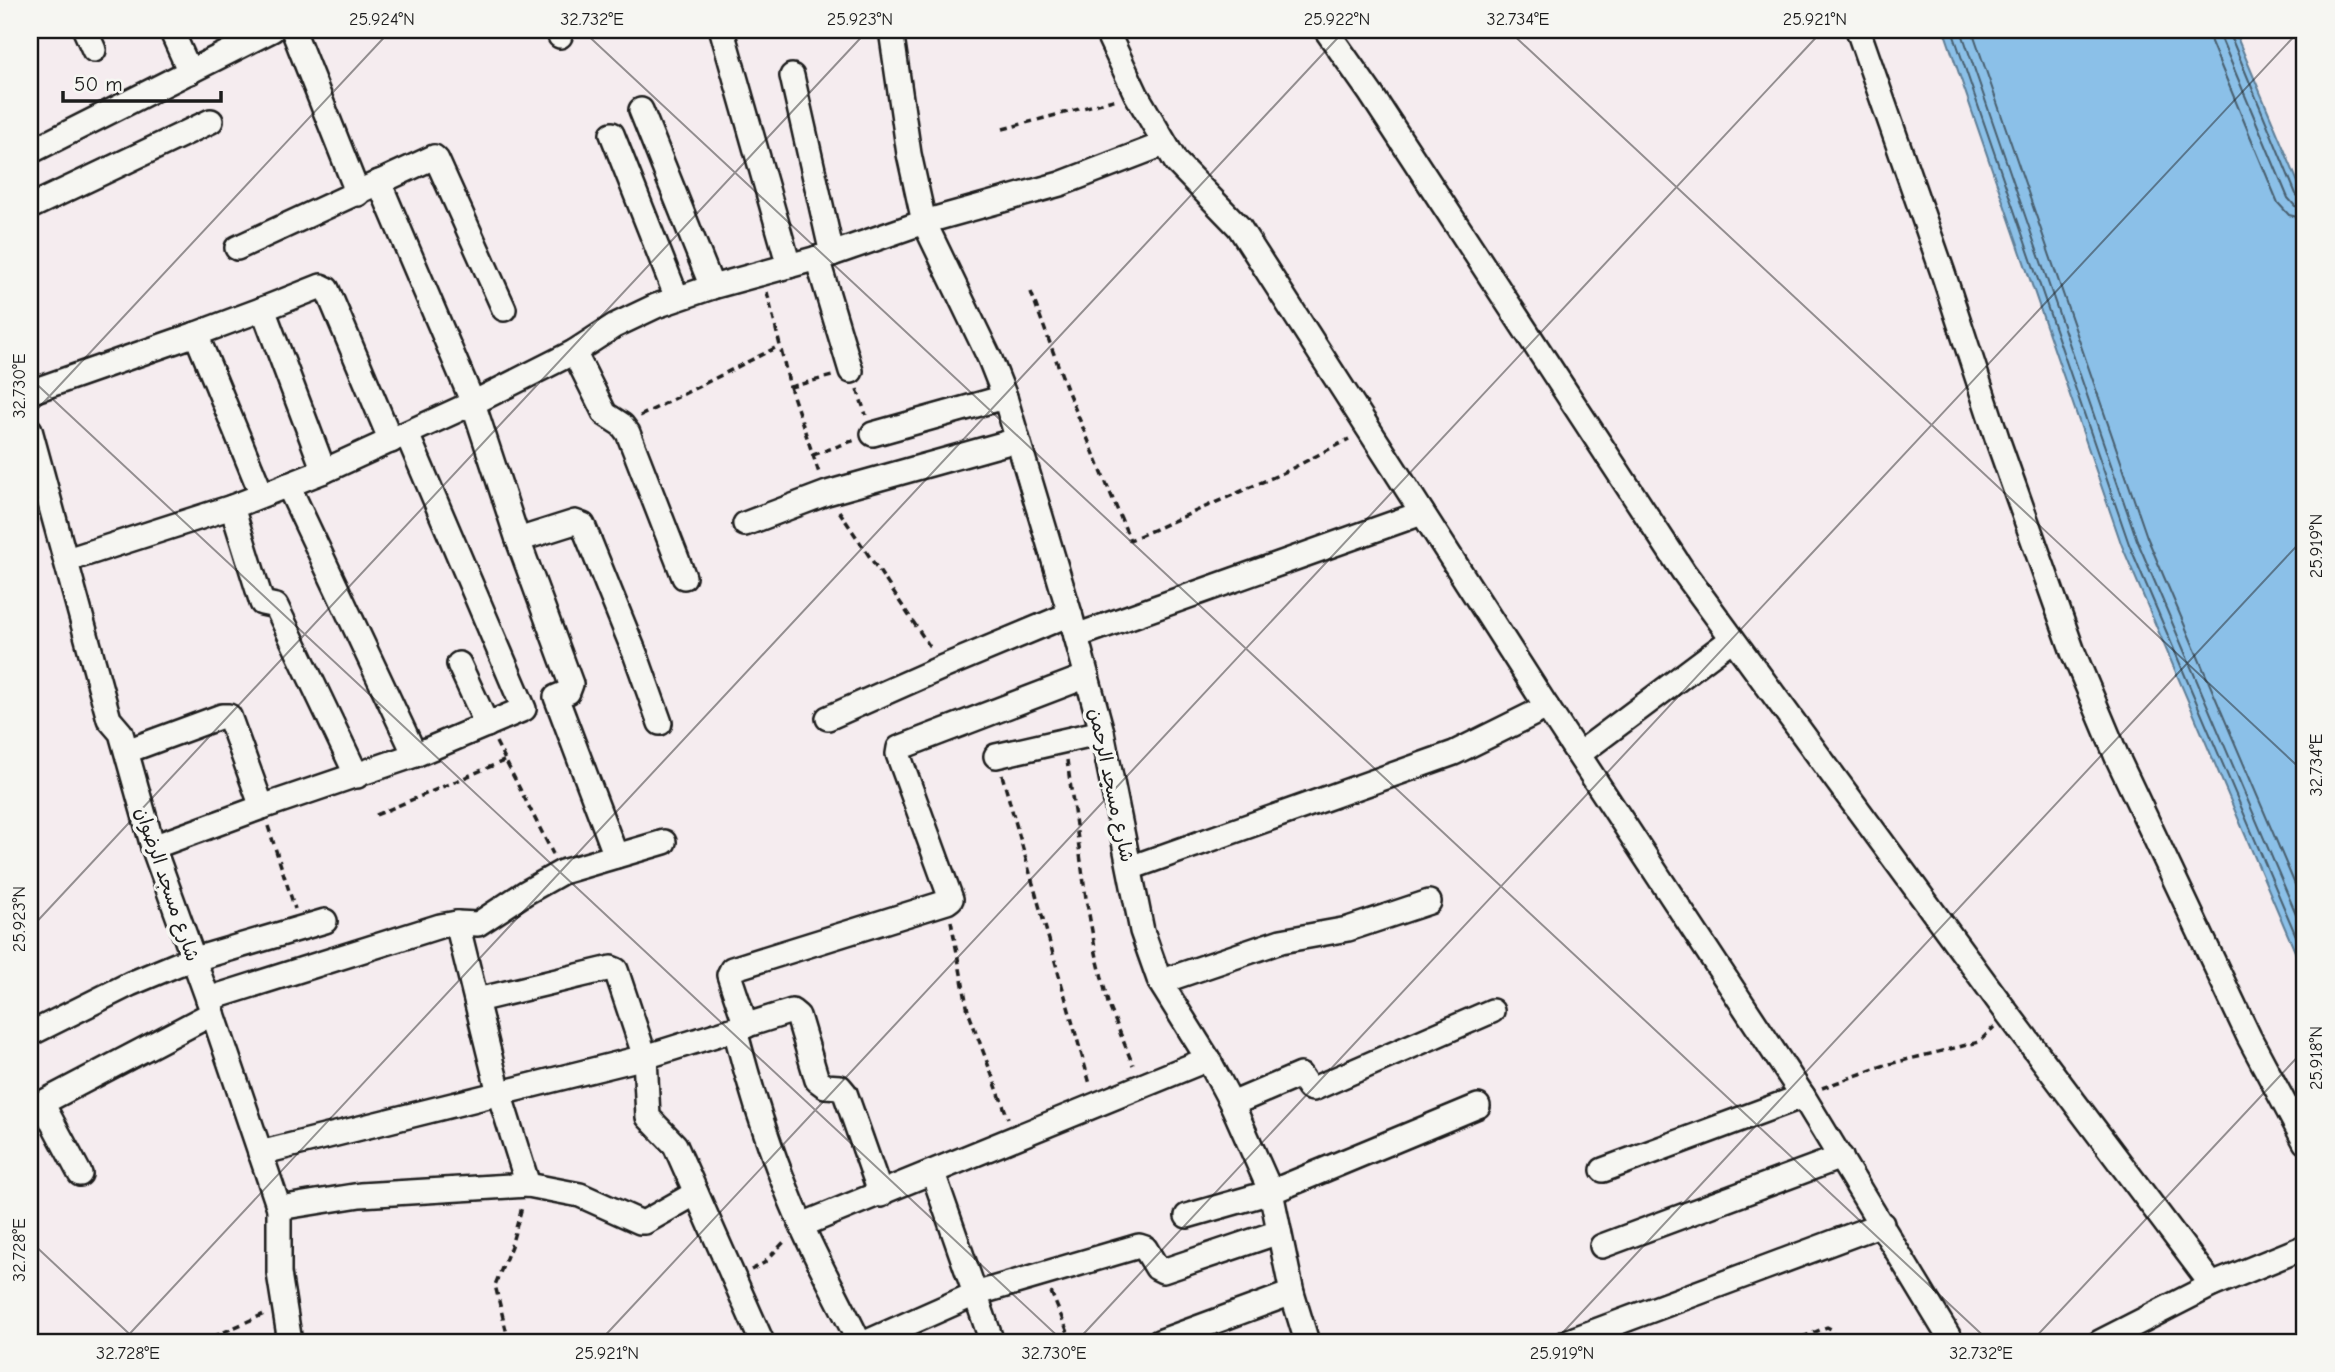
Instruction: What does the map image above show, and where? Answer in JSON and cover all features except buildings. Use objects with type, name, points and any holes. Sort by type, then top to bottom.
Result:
[{"type":"street","points":[[171,30],[190,72]]},
{"type":"street","points":[[30,152],[272,30]]},
{"type":"street","points":[[293,30],[358,194]]},
{"type":"street","name":"شارع مسجد الرحمن","points":[[891,30],[909,154],[924,222],[990,359],[1005,397],[1102,732],[1142,931],[1160,982],[1208,1059],[1232,1104],[1271,1192],[1292,1293],[1307,1342]]},
{"type":"street","points":[[1106,30],[1136,94],[1164,144],[1191,178],[1239,227],[1547,707],[1803,1096],[1952,1342]]},
{"type":"street","points":[[1326,30],[1371,94],[1683,571],[2008,1014],[2212,1285]]},
{"type":"street","points":[[1858,30],[2073,652],[2116,757],[2249,1037],[2305,1143]]},
{"type":"street","points":[[722,31],[789,266]]},
{"type":"street","points":[[792,76],[825,256],[851,371]]},
{"type":"street","points":[[642,110],[712,287]]},
{"type":"street","points":[[30,207],[211,121]]},
{"type":"street","points":[[611,134],[677,298]]},
{"type":"street","points":[[67,560],[232,507],[324,471],[473,403],[574,352],[624,321],[677,298],[825,256],[924,222],[1060,184],[1164,144]]},
{"type":"street","points":[[237,248],[358,194],[432,157],[437,160],[505,309]]},
{"type":"street","points":[[153,848],[262,807],[415,755],[568,692],[571,684],[518,540],[473,403],[379,182]]},
{"type":"street","points":[[30,392],[196,334],[321,286],[327,289],[399,437],[524,709]]},
{"type":"street","points":[[262,309],[324,471]]},
{"type":"street","points":[[196,334],[262,495]]},
{"type":"street","points":[[574,352],[605,414],[622,425],[631,439],[684,577]]},
{"type":"street","points":[[873,434],[1005,397]]},
{"type":"street","name":"شارع مسجد الرضوان","points":[[30,430],[109,719],[119,729],[127,751],[153,848],[211,1006],[279,1208],[279,1273],[290,1342]]},
{"type":"street","points":[[745,524],[827,493],[1017,440]]},
{"type":"street","points":[[288,485],[415,755]]},
{"type":"street","points":[[232,507],[262,603],[276,606],[356,776]]},
{"type":"street","points":[[828,718],[943,667],[1422,513]]},
{"type":"street","points":[[518,540],[575,522],[583,525],[660,723]]},
{"type":"street","points":[[1579,754],[1732,639]]},
{"type":"street","points":[[459,664],[487,725]]},
{"type":"street","points":[[859,1342],[802,1225],[765,1132],[729,975],[732,969],[947,902],[952,897],[898,750],[1087,676]]},
{"type":"street","points":[[556,697],[616,856]]},
{"type":"street","points":[[1130,868],[1454,753],[1547,707]]},
{"type":"street","points":[[127,751],[222,716],[229,716],[262,807]]},
{"type":"street","points":[[996,756],[1102,732]]},
{"type":"street","points":[[80,1174],[42,1102],[211,1006],[440,926],[457,923],[478,924],[525,893],[562,873],[664,842]]},
{"type":"street","points":[[1160,982],[1267,946],[1348,929],[1429,902]]},
{"type":"street","points":[[30,1034],[131,984],[193,958],[325,921]]},
{"type":"street","points":[[457,923],[499,1093],[528,1185]]},
{"type":"street","points":[[477,1000],[614,968],[645,1057],[648,1117],[675,1144],[758,1341]]},
{"type":"street","points":[[1232,1104],[1300,1075],[1311,1089],[1492,1011]]},
{"type":"street","points":[[260,1153],[645,1057],[795,1012],[817,1080],[825,1086],[840,1087],[845,1093],[881,1195]]},
{"type":"street","points":[[802,1225],[881,1195],[1208,1059]]},
{"type":"street","points":[[1603,1170],[1803,1096]]},
{"type":"street","points":[[1187,1216],[1271,1192],[1478,1107]]},
{"type":"street","points":[[1602,1246],[1841,1157]]},
{"type":"street","points":[[933,1173],[992,1342]]},
{"type":"street","points":[[279,1208],[360,1195],[528,1185],[580,1195],[640,1222],[651,1220],[696,1193]]},
{"type":"street","points":[[1566,1342],[1882,1224]]},
{"type":"street","points":[[867,1342],[975,1294],[1139,1246],[1146,1248],[1157,1268],[1163,1271],[1279,1232]]},
{"type":"street","points":[[2100,1342],[2212,1285],[2305,1247]]},
{"type":"street","points":[[1159,1342],[1292,1293]]},
{"type":"path","points":[[1003,129],[1136,94]]},
{"type":"path","points":[[762,273],[790,387],[812,455],[873,434],[851,371],[790,387]]},
{"type":"path","points":[[1031,292],[1068,392],[1130,540],[1285,471],[1370,429]]},
{"type":"path","points":[[622,425],[779,346]]},
{"type":"path","points":[[827,493],[943,667]]},
{"type":"path","points":[[1065,741],[1096,953],[1108,1003],[1142,1085]]},
{"type":"path","points":[[996,756],[1096,1105]]},
{"type":"path","points":[[376,815],[506,760],[562,873]]},
{"type":"path","points":[[262,807],[301,928]]},
{"type":"path","points":[[947,902],[968,1011],[1015,1138]]},
{"type":"path","points":[[1803,1096],[1885,1065],[1979,1042],[2008,1014]]},
{"type":"path","points":[[509,1342],[495,1285],[511,1246],[528,1185]]},
{"type":"path","points":[[734,1279],[764,1263],[802,1225]]},
{"type":"path","points":[[1044,1275],[1072,1342]]},
{"type":"path","points":[[202,1342],[284,1305]]},
{"type":"path","points":[[1791,1342],[1827,1327],[1836,1342]]},
{"type":"water","points":[[1944,30],[2234,30],[2305,199],[2305,975],[2122,546]]}]
